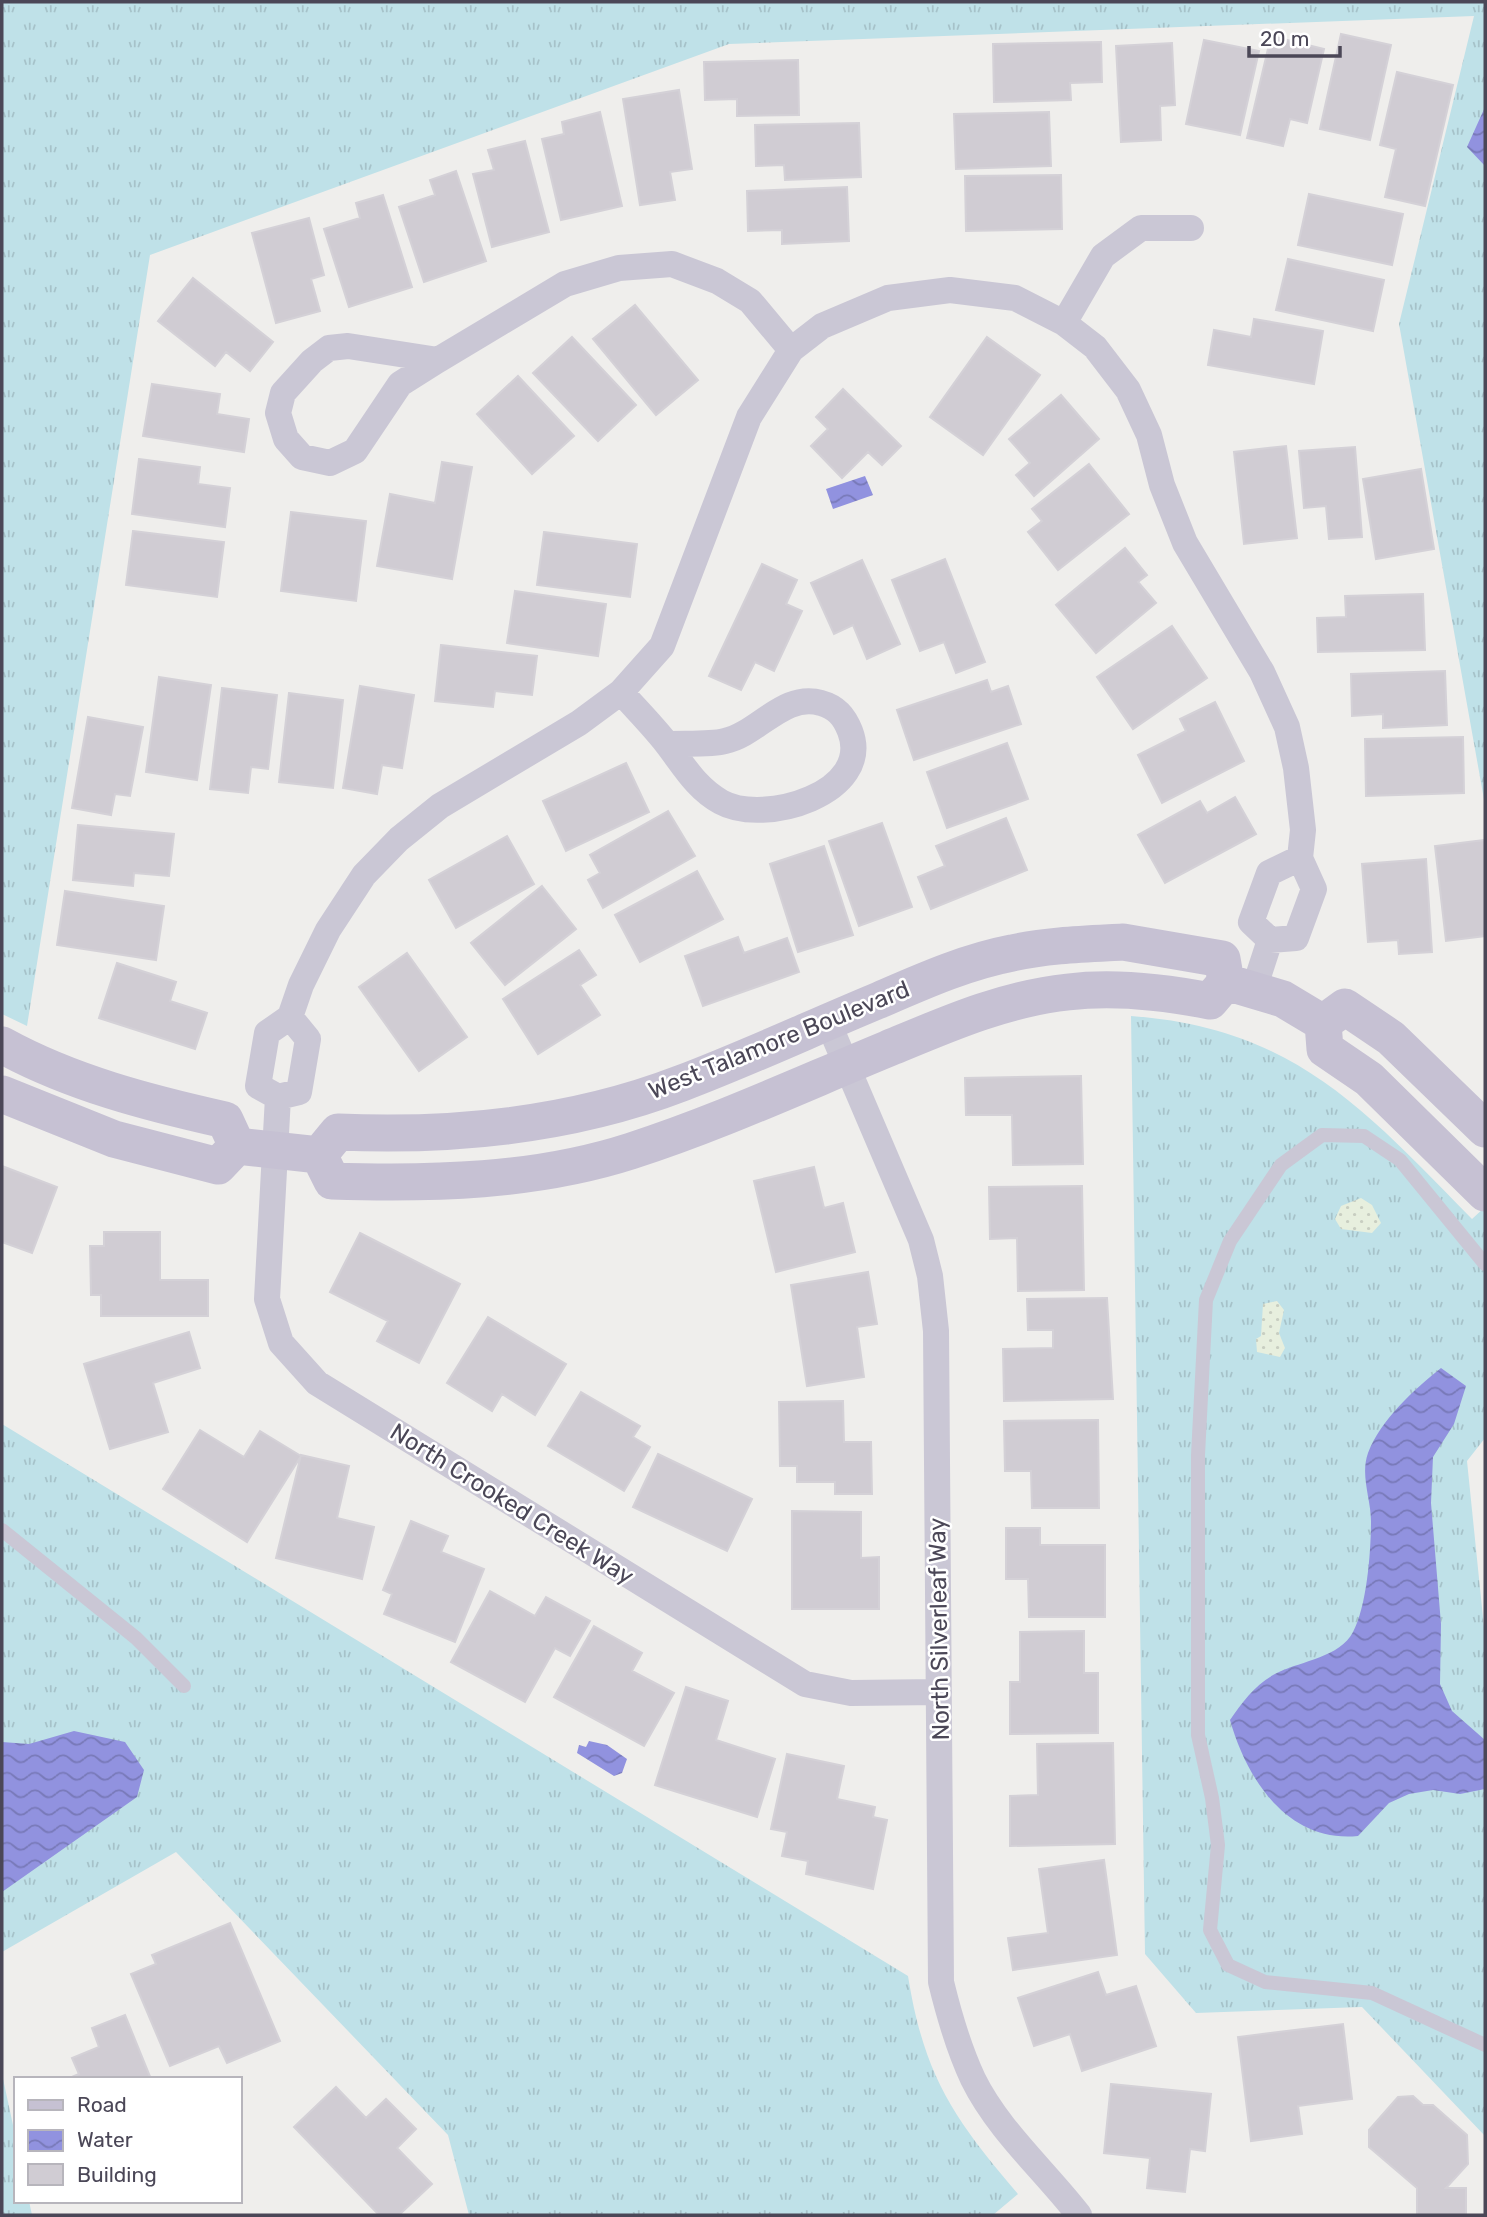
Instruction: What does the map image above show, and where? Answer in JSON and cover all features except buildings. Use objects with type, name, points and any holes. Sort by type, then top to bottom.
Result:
[{"type":"street","points":[[1064,323],[1103,256],[1141,228],[1191,228]]},
{"type":"street","points":[[438,360],[348,346],[329,348],[312,360],[283,393],[278,413],[286,439],[302,457],[330,463],[355,451],[400,384],[565,284],[619,268],[672,264],[717,281],[750,301],[791,350]]},
{"type":"street","points":[[290,1017],[308,1039],[299,1092],[278,1097],[258,1086],[267,1033],[290,1017],[301,985],[328,930],[364,875],[399,839],[440,806],[579,723],[621,692],[662,646],[749,417],[791,350],[822,326],[888,298],[950,290],[1015,298],[1064,323],[1095,347],[1128,390],[1149,436],[1162,485],[1185,543],[1262,673],[1287,727],[1296,768],[1303,830],[1300,858],[1314,889],[1296,938],[1270,940],[1251,922],[1269,873],[1300,858]]},
{"type":"street","points":[[621,692],[667,744],[694,783],[722,803],[743,810],[766,811],[791,807],[834,786],[846,772],[853,755],[853,738],[848,724],[838,710],[819,702],[799,702],[778,710],[744,735],[723,742],[667,744]]},
{"type":"street","points":[[1270,940],[1240,985],[1283,999],[1323,1023]]},
{"type":"street","name":"West Talamore Boulevard","points":[[1123,942],[1222,959],[1240,985],[1210,1001],[1171,993],[1127,990],[1070,991],[987,1008],[700,1127],[628,1152],[514,1175],[461,1181],[332,1181],[319,1155],[338,1132],[391,1134],[454,1131],[548,1119],[617,1104],[681,1083],[944,973],[1011,953],[1066,945],[1123,942]]},
{"type":"street","points":[[1323,1023],[1345,1007],[1391,1038],[1485,1129]]},
{"type":"street","name":"North Silverleaf Way","points":[[828,1022],[921,1240],[930,1276],[936,1331],[942,1982],[952,2029],[981,2092],[1003,2123],[1079,2215]]},
{"type":"street","points":[[1323,1023],[1325,1049],[1369,1079],[1485,1193]]},
{"type":"street","points":[[2,1045],[35,1063],[119,1093],[225,1120],[237,1146]]},
{"type":"street","points":[[2,1094],[114,1139],[218,1167],[237,1146]]},
{"type":"street","name":"North Crooked Creek Way","points":[[278,1097],[267,1299],[281,1343],[317,1384],[805,1684],[851,1693],[939,1692]]},
{"type":"street","points":[[237,1146],[319,1155]]},
{"type":"lane","points":[[1485,1264],[1400,1160],[1364,1136],[1322,1135],[1281,1165],[1230,1241],[1206,1300],[1198,1455],[1198,1735],[1212,1798],[1218,1844],[1210,1930],[1228,1965],[1265,1982],[1371,1993],[1485,2045]]},
{"type":"lane","points":[[2,1530],[136,1638],[184,1686]]},
{"type":"green space","points":[[2,2],[1485,2],[1485,805],[1399,324],[1474,16],[729,44],[150,255],[27,1026],[2,1014]]},
{"type":"green space","points":[[1131,1016],[1188,1024],[1238,1037],[1282,1056],[1322,1081],[1360,1110],[1472,1219],[1485,1207],[1485,1438],[1467,1461],[1485,1637],[1485,2136],[1362,2007],[1196,2013],[1145,1954]]},
{"type":"green space","points":[[2,1424],[908,1976],[923,2042],[945,2094],[976,2142],[1018,2194],[993,2215],[469,2215],[448,2135],[176,1852],[2,1952]]},
{"type":"green space","points":[[2,2074],[14,2130],[14,2203],[29,2203],[32,2215],[2,2215]]},
{"type":"sand","points":[[1361,1198],[1372,1205],[1381,1223],[1372,1233],[1341,1229],[1335,1219],[1341,1206]]},
{"type":"sand","points":[[1277,1301],[1284,1310],[1279,1333],[1285,1348],[1280,1357],[1257,1352],[1256,1339],[1261,1336],[1263,1304]]},
{"type":"water","points":[[1485,107],[1485,166],[1467,147]]},
{"type":"water","points":[[865,476],[873,495],[833,509],[826,489]]},
{"type":"water","points":[[1441,1368],[1466,1386],[1454,1424],[1433,1457],[1431,1503],[1441,1624],[1440,1684],[1452,1711],[1485,1740],[1485,1789],[1460,1794],[1433,1790],[1409,1794],[1389,1803],[1358,1836],[1333,1835],[1311,1829],[1291,1818],[1274,1803],[1247,1764],[1230,1720],[1245,1699],[1264,1681],[1279,1672],[1330,1653],[1353,1632],[1362,1608],[1369,1562],[1371,1513],[1365,1478],[1368,1453],[1390,1417]]},
{"type":"water","points":[[74,1731],[125,1742],[144,1770],[137,1797],[2,1892],[2,1742],[29,1744]]},
{"type":"water","points":[[589,1741],[607,1745],[627,1759],[622,1773],[614,1776],[577,1753],[579,1745],[586,1747]]}]
